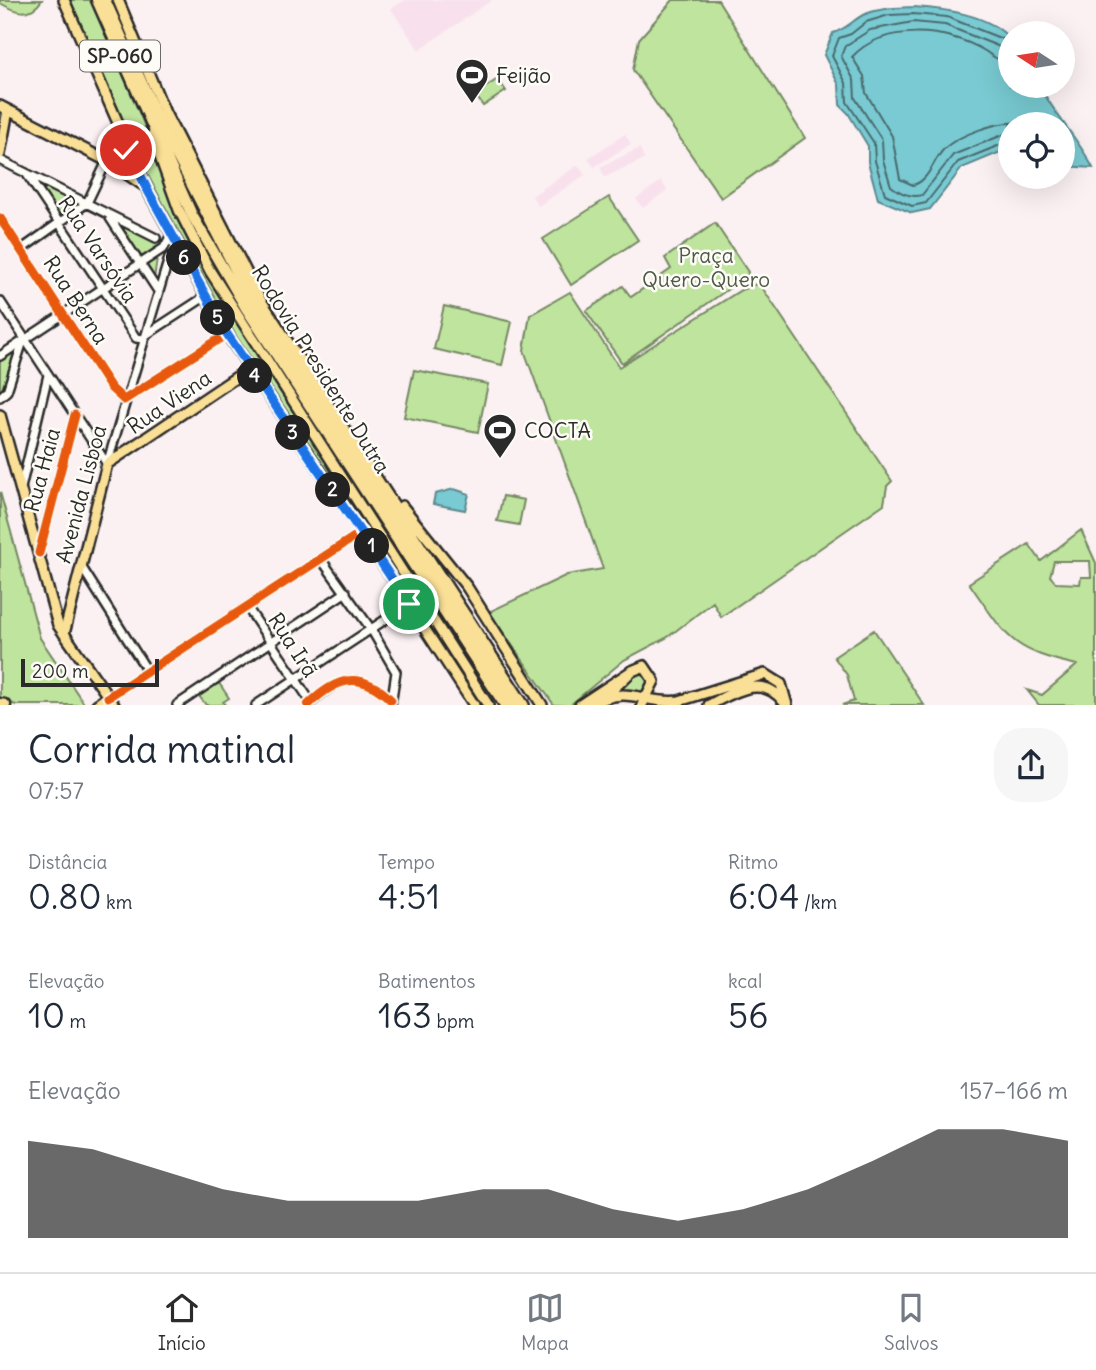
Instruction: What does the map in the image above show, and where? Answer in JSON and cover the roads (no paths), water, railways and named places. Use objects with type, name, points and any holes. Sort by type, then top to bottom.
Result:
[{"type":"highway","name":"Rodovia Presidente Dutra","points":[[97,0],[192,215],[246,308],[505,705]]},
{"type":"highway","name":"Rodovia Presidente Dutra","points":[[105,0],[156,115],[252,302],[515,705]]},
{"type":"highway","points":[[97,705],[111,701]]},
{"type":"main road","points":[[64,0],[147,189],[227,334],[362,532],[472,705]]},
{"type":"main road","points":[[118,0],[165,113],[260,299],[299,364],[372,468],[524,705]]},
{"type":"main road","points":[[0,154],[4,108],[108,162],[147,189]]},
{"type":"main road","points":[[145,112],[179,210],[209,271],[488,705]]},
{"type":"main road","points":[[108,162],[122,160],[126,150],[125,142]]},
{"type":"main road","name":"Rua Viena","points":[[107,464],[250,369]]},
{"type":"main road","points":[[0,415],[21,489],[39,536],[39,553],[58,625],[111,701]]},
{"type":"main road","name":"Avenida Lisboa","points":[[64,634],[79,563],[107,464]]},
{"type":"main road","points":[[372,468],[467,587],[541,703]]},
{"type":"main road","points":[[353,519],[405,576]]},
{"type":"main road","points":[[580,705],[621,675],[644,666],[654,681],[656,690],[667,702]]},
{"type":"main road","points":[[590,705],[603,698],[632,671]]},
{"type":"main road","points":[[603,698],[620,694],[644,701],[667,702],[765,674],[781,684],[787,705]]},
{"type":"main road","points":[[644,701],[654,681]]},
{"type":"main road","points":[[709,705],[757,685],[775,690],[787,705]]},
{"type":"street","points":[[0,160],[156,238]]},
{"type":"street","points":[[22,249],[87,202],[108,162]]},
{"type":"street","name":"Rua Varsóvia","points":[[26,173],[136,338],[145,337]]},
{"type":"street","points":[[109,216],[158,290]]},
{"type":"street","name":"Rua Berna","points":[[0,218],[111,388],[124,400]]},
{"type":"street","points":[[0,356],[164,248],[171,235]]},
{"type":"street","points":[[164,248],[182,253]]},
{"type":"street","name":"Avenida Lisboa","points":[[107,464],[124,400],[169,258],[182,253]]},
{"type":"street","points":[[145,337],[206,296]]},
{"type":"street","points":[[0,301],[107,464]]},
{"type":"street","points":[[124,400],[227,334]]},
{"type":"street","points":[[0,397],[7,391],[25,339]]},
{"type":"street","points":[[21,489],[48,375]]},
{"type":"street","name":"Rua Haia","points":[[39,536],[75,415]]},
{"type":"street","points":[[14,467],[21,469],[26,466]]},
{"type":"street","points":[[111,701],[148,672],[362,532]]},
{"type":"street","points":[[321,559],[371,629],[396,672],[391,703]]},
{"type":"street","points":[[79,563],[148,672]]},
{"type":"street","points":[[75,583],[91,583]]},
{"type":"street","points":[[177,705],[346,592]]},
{"type":"street","points":[[256,705],[409,604]]},
{"type":"street","name":"Rua Irã","points":[[247,607],[309,704]]},
{"type":"street","points":[[309,704],[330,688],[349,680],[364,680],[375,685],[391,703]]},
{"type":"water","points":[[914,7],[939,9],[965,14],[990,24],[998,29],[998,98],[1047,98],[1056,112],[998,112],[998,153],[962,168],[930,209],[912,213],[878,199],[868,162],[868,146],[840,105],[839,85],[824,55],[833,33],[863,15],[881,10]]},
{"type":"water","points":[[1075,140],[1080,147],[1093,168],[1075,167]]},
{"type":"water","points":[[454,489],[469,494],[465,510],[433,504],[435,494]]},
{"type":"place","name":"Feijão","points":[[472,105]]},
{"type":"place","name":"COCTA","points":[[500,460]]},
{"type":"park label","name":"Praça Quero-Quero","points":[[706,267]]}]
